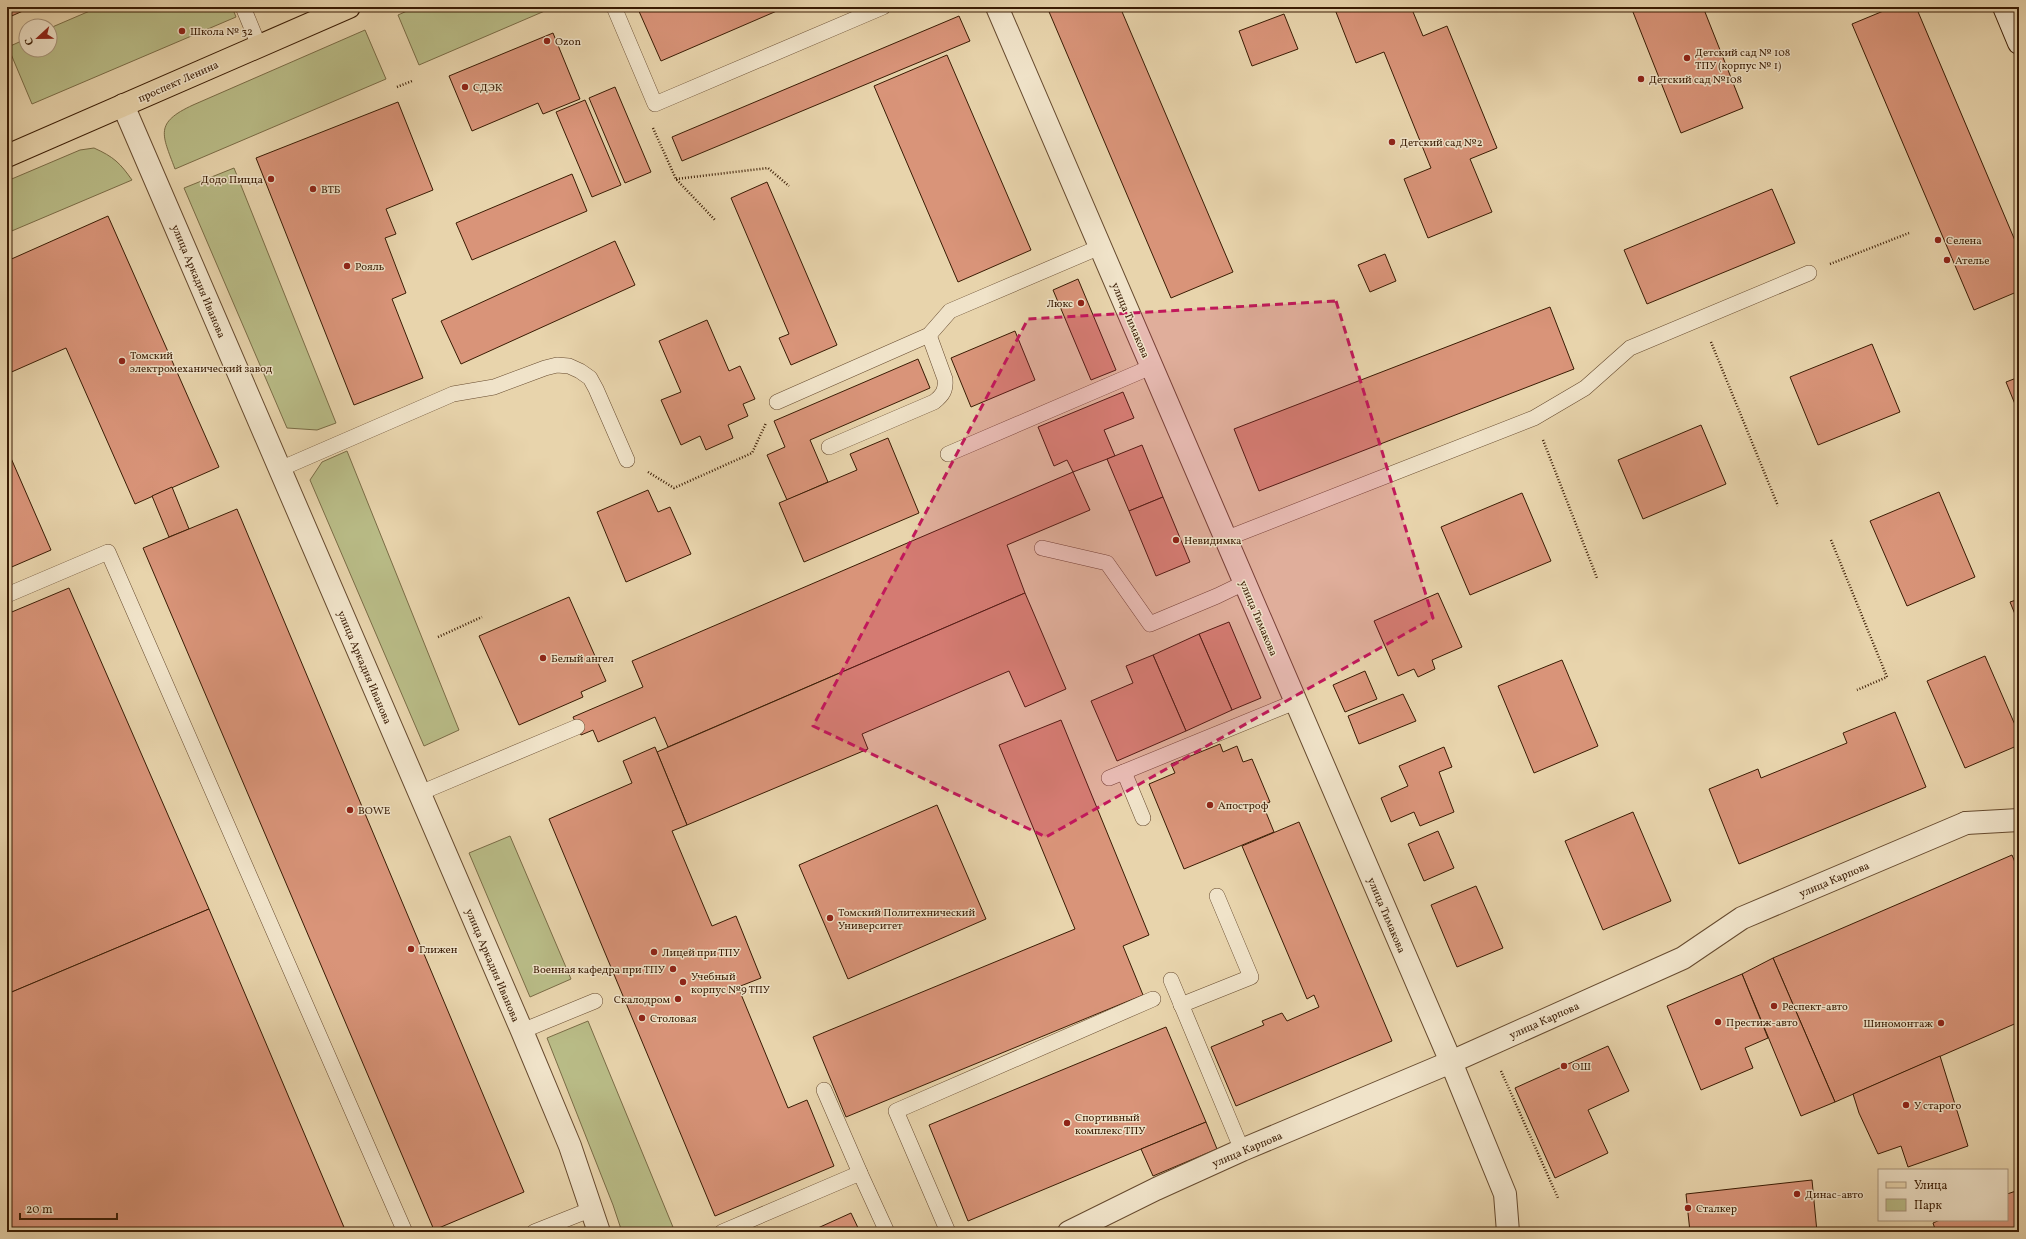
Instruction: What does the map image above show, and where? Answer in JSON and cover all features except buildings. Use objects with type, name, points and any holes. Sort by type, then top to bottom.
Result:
[{"type":"main road","name":"проспект Ленина","points":[[7,156],[349,7]]},
{"type":"street","name":"улица Тимакова","points":[[997,7],[1451,1062],[1505,1194],[1508,1232]]},
{"type":"street","points":[[2004,7],[2019,43]]},
{"type":"street","name":"улица Аркадия Иванова","points":[[123,105],[522,1031],[570,1146],[599,1232]]},
{"type":"street","name":"улица Карпова","points":[[1069,1232],[1156,1189],[1242,1150],[1451,1062],[1683,958],[1742,918],[1966,824],[2019,820]]},
{"type":"lane","points":[[243,7],[259,46]]},
{"type":"lane","points":[[614,7],[655,104],[883,7]]},
{"type":"lane","points":[[777,402],[929,335],[950,311],[1100,247]]},
{"type":"lane","points":[[1225,539],[1534,418],[1585,388],[1630,348],[1810,273]]},
{"type":"lane","points":[[829,447],[934,402],[940,398],[946,385],[945,378],[929,335]]},
{"type":"lane","points":[[280,469],[453,394],[494,387],[557,365],[569,366],[590,378],[627,460]]},
{"type":"lane","points":[[948,454],[1151,367]]},
{"type":"lane","points":[[1042,548],[1107,563],[1150,624],[1244,583]]},
{"type":"lane","points":[[7,595],[108,552],[405,1232]]},
{"type":"lane","points":[[1109,778],[1295,702]]},
{"type":"lane","points":[[420,793],[577,727]]},
{"type":"lane","points":[[1124,772],[1143,818]]},
{"type":"lane","points":[[1181,1005],[1250,977],[1217,896]]},
{"type":"lane","points":[[1171,980],[1242,1150]]},
{"type":"lane","points":[[948,1232],[896,1111],[1153,999]]},
{"type":"lane","points":[[522,1031],[595,1001]]},
{"type":"lane","points":[[824,1090],[887,1232]]},
{"type":"lane","points":[[722,1232],[860,1173]]},
{"type":"lane","points":[[534,1232],[592,1209]]},
{"type":"path","points":[[397,87],[412,81]]},
{"type":"path","points":[[655,104],[652,125],[676,180],[716,220]]},
{"type":"path","points":[[676,180],[768,168],[789,186]]},
{"type":"path","points":[[1810,273],[1909,233]]},
{"type":"path","points":[[1701,318],[1778,506]]},
{"type":"path","points":[[627,460],[674,488],[752,453],[777,402]]},
{"type":"path","points":[[1534,418],[1597,578]]},
{"type":"path","points":[[1831,540],[1887,677],[1858,690]]},
{"type":"path","points":[[438,637],[482,617]]},
{"type":"path","points":[[1489,1045],[1558,1198]]},
{"type":"highlighted area","points":[[1336,301],[1433,618],[1046,837],[813,726],[1028,319]]},
{"type":"green space","points":[[99,7],[232,7],[236,17],[32,104],[8,47],[18,43],[18,58],[58,58],[58,25]]},
{"type":"green space","points":[[416,7],[554,7],[419,65],[398,15]]},
{"type":"green space","points":[[365,30],[386,79],[175,169],[167,147],[164,131],[167,124],[180,111]]},
{"type":"green space","points":[[94,148],[107,154],[116,161],[132,180],[7,233],[7,181],[80,150]]},
{"type":"green space","points":[[234,168],[336,423],[317,430],[287,428],[184,188]]},
{"type":"green space","points":[[347,451],[459,730],[424,746],[310,480],[322,462]]},
{"type":"green space","points":[[510,836],[571,979],[530,997],[469,853]]},
{"type":"green space","points":[[588,1021],[675,1232],[622,1232],[613,1205],[547,1038]]},
{"type":"place","name":"Школа № 32","points":[[182,31]]},
{"type":"place","name":"Ozon","points":[[547,41]]},
{"type":"place","name":"Детский сад № 108 ТПУ (корпус № 1)","points":[[1687,58]]},
{"type":"place","name":"Детский сад №108","points":[[1641,79]]},
{"type":"place","name":"СДЭК","points":[[465,87]]},
{"type":"place","name":"Детский сад №2","points":[[1392,142]]},
{"type":"place","name":"Додо Пицца","points":[[271,179]]},
{"type":"place","name":"ВТБ","points":[[313,189]]},
{"type":"place","name":"Селена","points":[[1938,240]]},
{"type":"place","name":"Ателье","points":[[1947,260]]},
{"type":"place","name":"Рояль","points":[[347,266]]},
{"type":"place","name":"Люкс","points":[[1081,303]]},
{"type":"place","name":"Томский электромеханический завод","points":[[122,361]]},
{"type":"place","name":"Невидимка","points":[[1176,540]]},
{"type":"place","name":"Белый ангел","points":[[543,658]]},
{"type":"place","name":"Апостроф","points":[[1210,805]]},
{"type":"place","name":"BOWE","points":[[350,810]]},
{"type":"place","name":"Томский Политехнический Университет","points":[[830,918]]},
{"type":"place","name":"Глижен","points":[[411,949]]},
{"type":"place","name":"Лицей при ТПУ","points":[[654,952]]},
{"type":"place","name":"Военная кафедра при ТПУ","points":[[673,969]]},
{"type":"place","name":"Учебный корпус №9 ТПУ","points":[[683,982]]},
{"type":"place","name":"Скалодром","points":[[678,999]]},
{"type":"place","name":"Респект-авто","points":[[1774,1006]]},
{"type":"place","name":"Столовая","points":[[642,1018]]},
{"type":"place","name":"Престиж-авто","points":[[1718,1022]]},
{"type":"place","name":"Шиномонтаж","points":[[1941,1023]]},
{"type":"place","name":"ОШ","points":[[1564,1066]]},
{"type":"place","name":"У старого","points":[[1906,1105]]},
{"type":"place","name":"Спортивный комплекс ТПУ","points":[[1067,1123]]},
{"type":"place","name":"Динас-авто","points":[[1797,1194]]},
{"type":"place","name":"Сталкер","points":[[1688,1208]]}]
